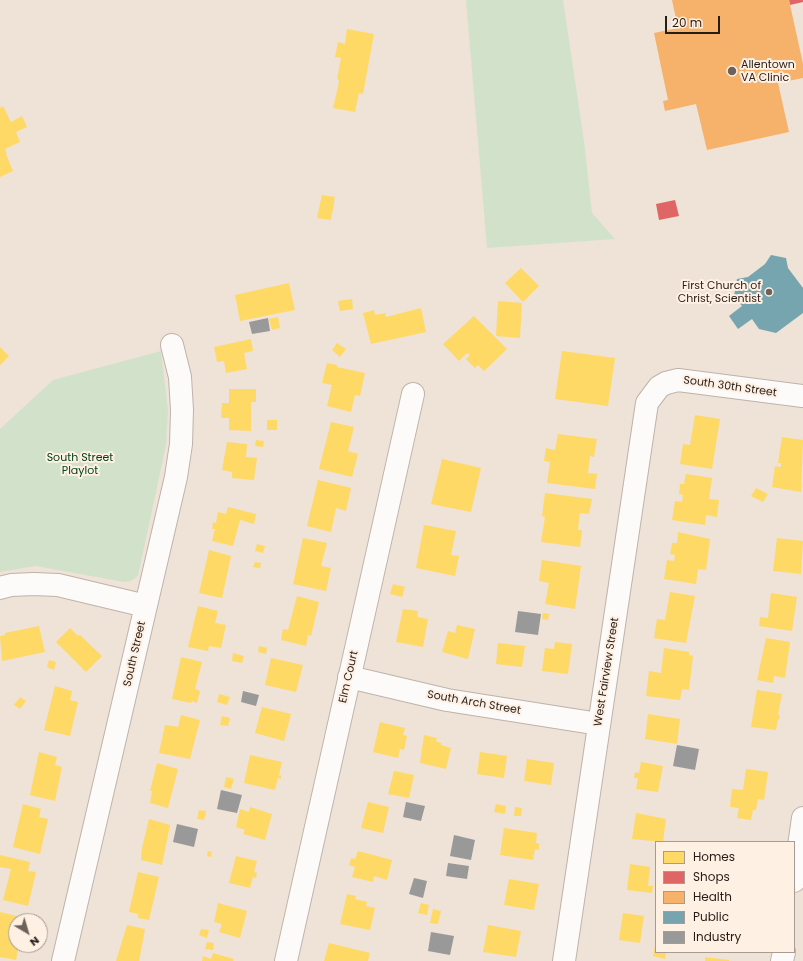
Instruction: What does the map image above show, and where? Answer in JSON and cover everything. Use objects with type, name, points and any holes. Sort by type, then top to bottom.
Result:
[{"type":"street","name":"South Street","points":[[63,961],[176,477],[181,444],[182,410],[180,377],[172,345]]},
{"type":"street","name":"South 30th Street","points":[[659,387],[666,383],[678,380],[803,396]]},
{"type":"street","name":"West Fairview Street","points":[[564,961],[647,403],[659,387]]},
{"type":"street","name":"Elm Court","points":[[286,961],[413,394]]},
{"type":"street","points":[[0,588],[11,585],[34,584],[58,586],[146,606]]},
{"type":"street","name":"South Arch Street","points":[[349,677],[447,700],[599,724]]},
{"type":"street","points":[[795,873],[803,818]]},
{"type":"green space","points":[[466,0],[563,0],[584,141],[592,213],[615,239],[487,248]]},
{"type":"green space","name":"South Street Playlot","points":[[161,351],[168,410],[166,445],[138,576],[131,581],[124,582],[36,566],[0,572],[0,429],[53,380]]},
{"type":"building: Homes","points":[[347,29],[374,34],[363,94],[359,93],[355,112],[333,108],[338,87],[339,80],[337,79],[341,58],[335,57],[338,42],[345,44]]},
{"type":"building: Homes","points":[[3,106],[11,122],[22,116],[27,127],[16,132],[20,142],[5,149],[13,171],[0,177],[0,108]]},
{"type":"building: Homes","points":[[322,195],[335,197],[331,220],[317,218]]},
{"type":"building: Homes","points":[[521,268],[539,286],[523,302],[505,283]]},
{"type":"building: Homes","points":[[289,283],[295,310],[240,321],[235,295]]},
{"type":"building: Homes","points":[[352,299],[353,309],[340,311],[338,301]]},
{"type":"building: Homes","points":[[498,301],[522,303],[520,338],[496,336]]},
{"type":"building: Homes","points":[[421,308],[426,332],[371,344],[363,313],[374,310],[375,315],[385,313],[386,317]]},
{"type":"building: Homes","points":[[474,316],[507,349],[484,371],[478,365],[475,368],[466,359],[470,355],[467,353],[459,361],[443,344]]},
{"type":"building: Homes","points":[[278,317],[280,328],[272,330],[269,319]]},
{"type":"building: Homes","points":[[251,339],[253,351],[244,353],[247,369],[226,373],[224,361],[217,362],[214,347]]},
{"type":"building: Homes","points":[[337,343],[346,349],[340,357],[332,350]]},
{"type":"building: Homes","points":[[0,347],[9,356],[0,365]]},
{"type":"building: Homes","points":[[562,351],[615,358],[608,406],[555,399]]},
{"type":"building: Homes","points":[[327,363],[337,365],[337,367],[365,373],[360,396],[355,395],[351,412],[327,406],[332,385],[322,383]]},
{"type":"building: Homes","points":[[229,389],[256,389],[256,402],[251,402],[251,431],[229,430],[229,418],[221,418],[222,403],[229,403]]},
{"type":"building: Homes","points":[[695,415],[720,419],[712,469],[680,464],[683,444],[690,445]]},
{"type":"building: Homes","points":[[267,420],[277,420],[277,430],[267,430]]},
{"type":"building: Homes","points":[[331,422],[354,427],[348,451],[358,454],[352,477],[319,469]]},
{"type":"building: Homes","points":[[558,434],[597,439],[594,457],[590,456],[588,473],[597,474],[595,489],[547,483],[550,462],[544,461],[546,448],[555,450]]},
{"type":"building: Homes","points":[[782,437],[803,440],[801,492],[772,487],[775,466],[781,467],[781,463],[778,463]]},
{"type":"building: Homes","points":[[256,440],[264,441],[263,447],[255,446]]},
{"type":"building: Homes","points":[[227,442],[247,444],[246,457],[257,458],[254,480],[232,478],[232,472],[222,470]]},
{"type":"building: Homes","points":[[442,459],[481,468],[471,512],[431,504]]},
{"type":"building: Homes","points":[[686,474],[712,478],[709,499],[719,500],[717,517],[706,515],[705,525],[672,520],[675,501],[682,502],[683,495],[679,494],[680,484],[684,484]]},
{"type":"building: Homes","points":[[318,480],[351,488],[346,511],[336,508],[331,532],[307,526]]},
{"type":"building: Homes","points":[[756,488],[768,494],[763,502],[751,496]]},
{"type":"building: Homes","points":[[545,493],[592,499],[589,514],[580,513],[578,530],[582,530],[580,547],[541,542],[545,517],[542,516]]},
{"type":"building: Homes","points":[[228,507],[256,514],[254,524],[240,520],[233,546],[212,541],[215,529],[212,529],[213,522],[216,523],[218,512],[226,514]]},
{"type":"building: Homes","points":[[424,525],[456,531],[451,555],[459,556],[455,576],[416,568]]},
{"type":"building: Homes","points":[[678,532],[710,539],[706,570],[698,569],[696,584],[664,579],[667,560],[674,561],[675,555],[670,554],[672,543],[677,543]]},
{"type":"building: Homes","points":[[303,538],[327,543],[321,566],[331,568],[326,591],[293,584]]},
{"type":"building: Homes","points":[[777,538],[803,541],[801,574],[773,571]]},
{"type":"building: Homes","points":[[257,544],[265,546],[263,553],[255,551]]},
{"type":"building: Homes","points":[[209,550],[231,556],[222,598],[199,593]]},
{"type":"building: Homes","points":[[542,560],[581,566],[575,609],[545,604],[549,583],[539,581]]},
{"type":"building: Homes","points":[[255,562],[261,563],[260,568],[253,567]]},
{"type":"building: Homes","points":[[393,584],[405,587],[402,597],[390,594]]},
{"type":"building: Homes","points":[[670,592],[695,596],[686,643],[654,638],[657,619],[665,620]]},
{"type":"building: Homes","points":[[771,593],[797,597],[792,631],[759,626],[760,617],[768,618]]},
{"type":"building: Homes","points":[[297,596],[319,602],[311,636],[308,635],[306,646],[281,640],[283,629],[288,630]]},
{"type":"building: Homes","points":[[198,606],[218,611],[215,623],[226,625],[221,648],[209,646],[208,651],[188,647]]},
{"type":"building: Homes","points":[[403,609],[418,611],[417,617],[428,619],[423,647],[396,642]]},
{"type":"building: Homes","points":[[543,613],[549,614],[548,620],[542,619]]},
{"type":"building: Homes","points":[[457,625],[475,629],[468,659],[442,652],[448,631],[455,633]]},
{"type":"building: Homes","points":[[39,626],[45,652],[2,661],[0,636],[5,635],[5,633]]},
{"type":"building: Homes","points":[[70,628],[78,636],[80,635],[102,656],[86,672],[56,642]]},
{"type":"building: Homes","points":[[766,638],[790,642],[785,678],[774,676],[773,683],[757,680]]},
{"type":"building: Homes","points":[[555,642],[572,644],[568,674],[542,671],[545,648],[554,649]]},
{"type":"building: Homes","points":[[498,643],[525,646],[522,667],[496,664]]},
{"type":"building: Homes","points":[[259,646],[267,648],[266,654],[258,652]]},
{"type":"building: Homes","points":[[664,648],[689,652],[689,655],[693,656],[689,690],[682,689],[680,700],[646,696],[649,671],[661,673]]},
{"type":"building: Homes","points":[[233,653],[244,656],[242,663],[232,661]]},
{"type":"building: Homes","points":[[181,657],[202,662],[195,689],[200,691],[197,703],[172,699]]},
{"type":"building: Homes","points":[[271,658],[303,665],[296,692],[265,685]]},
{"type":"building: Homes","points":[[49,660],[56,662],[54,670],[47,667]]},
{"type":"building: Homes","points":[[55,686],[72,691],[70,700],[78,702],[70,736],[44,730]]},
{"type":"building: Homes","points":[[757,690],[782,694],[778,715],[780,715],[776,730],[751,727]]},
{"type":"building: Homes","points":[[219,694],[230,697],[227,705],[217,702]]},
{"type":"building: Homes","points":[[20,697],[26,701],[20,709],[14,705]]},
{"type":"building: Homes","points":[[262,707],[291,714],[284,741],[255,733]]},
{"type":"building: Homes","points":[[648,714],[680,719],[677,744],[645,739]]},
{"type":"building: Homes","points":[[181,715],[200,720],[190,759],[159,753],[165,725],[178,727]]},
{"type":"building: Homes","points":[[222,716],[230,718],[228,726],[220,725]]},
{"type":"building: Homes","points":[[380,722],[405,728],[403,735],[407,736],[404,750],[400,749],[398,758],[373,752]]},
{"type":"building: Homes","points":[[424,735],[437,738],[436,741],[441,743],[441,745],[451,748],[446,769],[420,763]]},
{"type":"building: Homes","points":[[39,752],[57,757],[55,765],[62,767],[55,801],[30,795]]},
{"type":"building: Homes","points":[[480,752],[507,756],[504,778],[477,774]]},
{"type":"building: Homes","points":[[250,755],[282,762],[279,775],[281,776],[281,779],[278,778],[275,790],[244,783]]},
{"type":"building: Homes","points":[[527,759],[554,763],[551,785],[524,781]]},
{"type":"building: Homes","points":[[641,762],[663,766],[658,792],[636,789],[638,778],[634,778],[635,772],[639,773]]},
{"type":"building: Homes","points":[[157,763],[178,769],[168,808],[150,803],[152,791],[150,791]]},
{"type":"building: Homes","points":[[746,769],[768,772],[764,800],[758,799],[756,810],[753,810],[751,820],[737,818],[739,808],[730,807],[732,789],[743,790]]},
{"type":"building: Homes","points":[[394,771],[414,775],[409,798],[388,794]]},
{"type":"building: Homes","points":[[226,777],[234,779],[231,789],[224,787]]},
{"type":"building: Homes","points":[[368,802],[389,807],[383,833],[361,828]]},
{"type":"building: Homes","points":[[23,804],[41,809],[39,817],[48,819],[40,854],[13,847]]},
{"type":"building: Homes","points":[[496,804],[506,806],[505,814],[494,812]]},
{"type":"building: Homes","points":[[250,807],[272,814],[265,840],[243,834],[245,830],[236,827],[240,809],[249,812]]},
{"type":"building: Homes","points":[[515,807],[522,808],[521,816],[514,816]]},
{"type":"building: Homes","points":[[199,810],[206,811],[204,820],[197,819]]},
{"type":"building: Homes","points":[[636,813],[666,819],[663,841],[632,839]]},
{"type":"building: Homes","points":[[149,819],[170,825],[162,865],[141,860],[142,848]]},
{"type":"building: Homes","points":[[504,828],[537,833],[536,843],[539,844],[539,850],[535,849],[533,860],[500,855]]},
{"type":"building: Homes","points":[[208,851],[212,852],[211,857],[207,856]]},
{"type":"building: Homes","points":[[358,851],[392,860],[387,880],[374,876],[373,882],[352,877],[355,867],[349,865],[351,858],[355,859]]},
{"type":"building: Homes","points":[[0,855],[30,862],[28,871],[36,872],[28,906],[3,900],[11,869],[0,867]]},
{"type":"building: Homes","points":[[236,856],[257,861],[254,872],[257,873],[256,878],[253,877],[250,888],[229,883]]},
{"type":"building: Homes","points":[[630,864],[650,867],[648,886],[653,886],[652,893],[627,890]]},
{"type":"building: Homes","points":[[138,872],[159,877],[149,920],[138,918],[138,914],[129,912]]},
{"type":"building: Homes","points":[[509,879],[539,884],[534,910],[504,905]]},
{"type":"building: Homes","points":[[347,894],[356,896],[355,899],[367,902],[366,906],[375,908],[370,930],[340,924]]},
{"type":"building: Homes","points":[[218,903],[247,911],[240,938],[219,932],[222,924],[214,922]]},
{"type":"building: Homes","points":[[421,903],[429,905],[427,915],[418,913]]},
{"type":"building: Homes","points":[[433,909],[441,911],[438,924],[430,923]]},
{"type":"building: Homes","points":[[0,912],[8,914],[8,953],[17,953],[16,960],[0,957]]},
{"type":"building: Homes","points":[[623,913],[644,916],[640,943],[619,940]]},
{"type":"building: Homes","points":[[127,925],[145,929],[139,961],[116,961]]},
{"type":"building: Homes","points":[[488,925],[521,931],[516,957],[483,952]]},
{"type":"building: Homes","points":[[201,929],[209,930],[207,938],[199,935]]},
{"type":"building: Homes","points":[[207,942],[214,943],[213,950],[205,949]]},
{"type":"building: Homes","points":[[329,943],[370,953],[368,961],[324,961]]},
{"type":"building: Homes","points":[[655,946],[655,953],[666,953],[665,959],[653,956]]},
{"type":"building: Homes","points":[[213,953],[234,959],[233,961],[202,961],[203,956],[211,959]]},
{"type":"building: Homes","points":[[705,957],[729,960],[729,961],[705,961]]},
{"type":"building: Shops","points":[[789,0],[803,0],[803,2],[790,5]]},
{"type":"building: Shops","points":[[675,200],[679,216],[659,220],[656,204]]},
{"type":"building: Health","name":"Allentown VA Clinic","points":[[672,0],[789,0],[803,64],[803,78],[778,83],[789,132],[707,150],[696,104],[665,111],[663,101],[668,100],[654,33],[678,28]]},
{"type":"building: Public","name":"First Church of Christ, Scientist","points":[[771,255],[786,258],[788,268],[803,288],[803,313],[776,333],[759,329],[752,319],[738,329],[729,316],[742,306],[734,296],[737,279],[748,277],[765,264]]},
{"type":"building: Industry","points":[[268,318],[270,331],[252,334],[249,322]]},
{"type":"building: Industry","points":[[518,611],[541,614],[538,635],[515,632]]},
{"type":"building: Industry","points":[[243,691],[259,695],[256,706],[241,702]]},
{"type":"building: Industry","points":[[677,745],[699,749],[695,770],[673,766]]},
{"type":"building: Industry","points":[[221,790],[242,795],[237,813],[217,809]]},
{"type":"building: Industry","points":[[406,802],[425,806],[421,821],[403,817]]},
{"type":"building: Industry","points":[[177,824],[198,829],[194,847],[173,842]]},
{"type":"building: Industry","points":[[454,835],[475,840],[471,860],[450,856]]},
{"type":"building: Industry","points":[[448,863],[469,866],[467,879],[446,876]]},
{"type":"building: Industry","points":[[414,878],[427,881],[423,898],[409,894]]},
{"type":"building: Industry","points":[[431,932],[454,936],[450,955],[428,951]]},
{"type":"place","name":"Allentown VA Clinic","points":[[732,71]]},
{"type":"place","name":"First Church of Christ, Scientist","points":[[769,292]]}]
